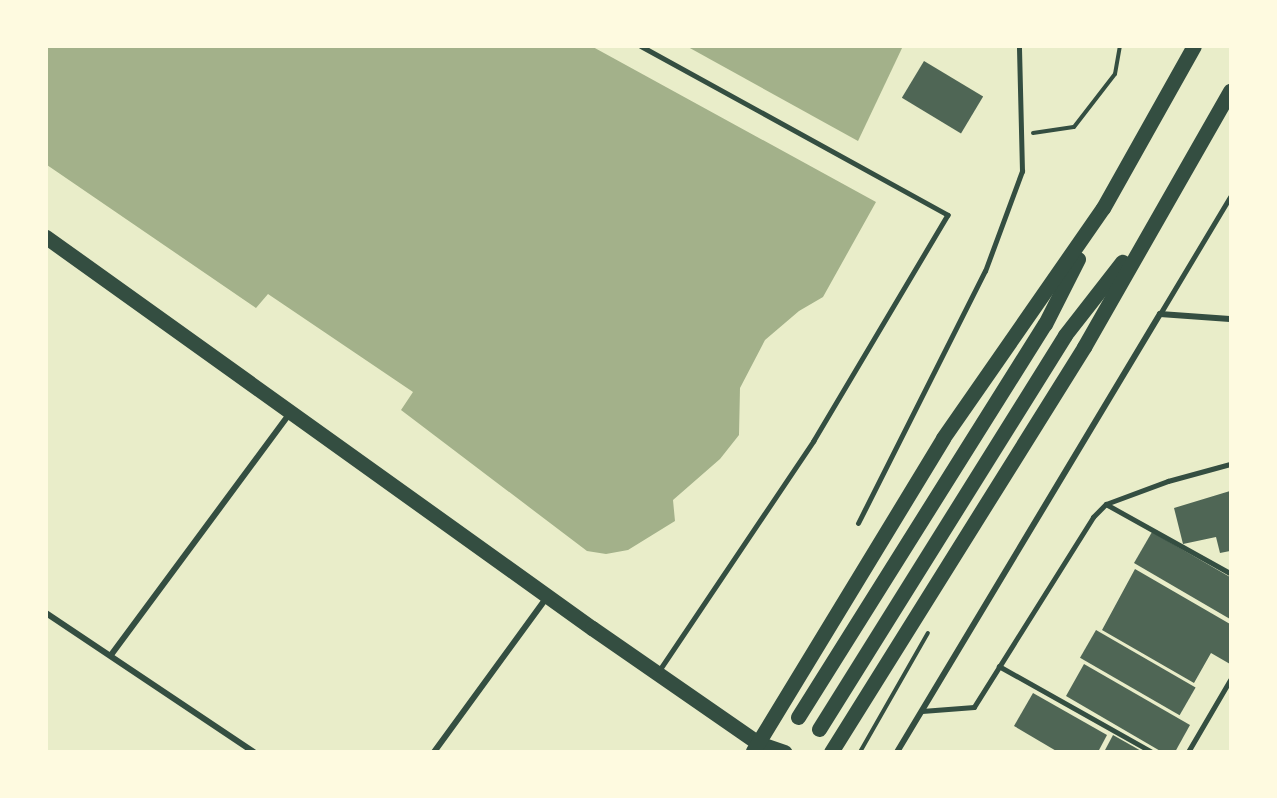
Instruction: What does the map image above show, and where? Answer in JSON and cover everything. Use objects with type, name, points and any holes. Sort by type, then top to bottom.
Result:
[{"type":"main road","points":[[798,717],[1045,324],[1104,208],[1194,46]]},
{"type":"main road","points":[[831,752],[1084,347],[1150,227],[1230,91]]},
{"type":"main road","points":[[758,749],[944,438],[1104,208]]},
{"type":"main road","points":[[819,729],[1065,335],[1150,227]]},
{"type":"main road","points":[[48,241],[658,674],[758,749],[784,752]]},
{"type":"street","points":[[858,523],[985,271],[1022,171],[1019,46]]},
{"type":"street","points":[[897,752],[1160,314],[1230,319]]},
{"type":"street","points":[[111,655],[290,413]]},
{"type":"street","points":[[434,752],[547,596]]},
{"type":"street","points":[[46,613],[254,752]]},
{"type":"lane","points":[[641,46],[948,215],[814,441],[658,674]]},
{"type":"lane","points":[[1160,314],[1230,197]]},
{"type":"lane","points":[[922,711],[974,707],[1093,517],[1106,504],[1168,481],[1230,464]]},
{"type":"lane","points":[[1106,504],[1230,573]]},
{"type":"lane","points":[[999,666],[1152,752]]},
{"type":"lane","points":[[1188,752],[1230,680]]},
{"type":"path","points":[[1020,131],[1041,134],[1074,127],[1115,74],[1120,46]]},
{"type":"shaded area","points":[[688,46],[903,46],[858,141],[688,47]]},
{"type":"shaded area","points":[[47,47],[593,47],[876,202],[823,297],[799,311],[765,340],[740,388],[739,435],[720,459],[673,500],[675,521],[628,550],[606,554],[587,551],[401,410],[413,392],[268,294],[256,308],[47,165]]},
{"type":"building","points":[[924,61],[983,97],[961,133],[902,98]]},
{"type":"building","points":[[1230,491],[1230,551],[1220,553],[1216,537],[1183,544],[1174,508]]},
{"type":"building","points":[[1152,532],[1230,577],[1230,619],[1134,563]]},
{"type":"building","points":[[1135,569],[1230,624],[1230,664],[1211,653],[1194,683],[1102,630]]},
{"type":"building","points":[[1096,630],[1196,688],[1180,715],[1080,658]]},
{"type":"building","points":[[1084,664],[1190,725],[1175,752],[1162,752],[1066,696]]},
{"type":"building","points":[[1033,693],[1107,735],[1098,752],[1058,752],[1014,726]]},
{"type":"building","points":[[1113,735],[1143,752],[1104,752]]}]
